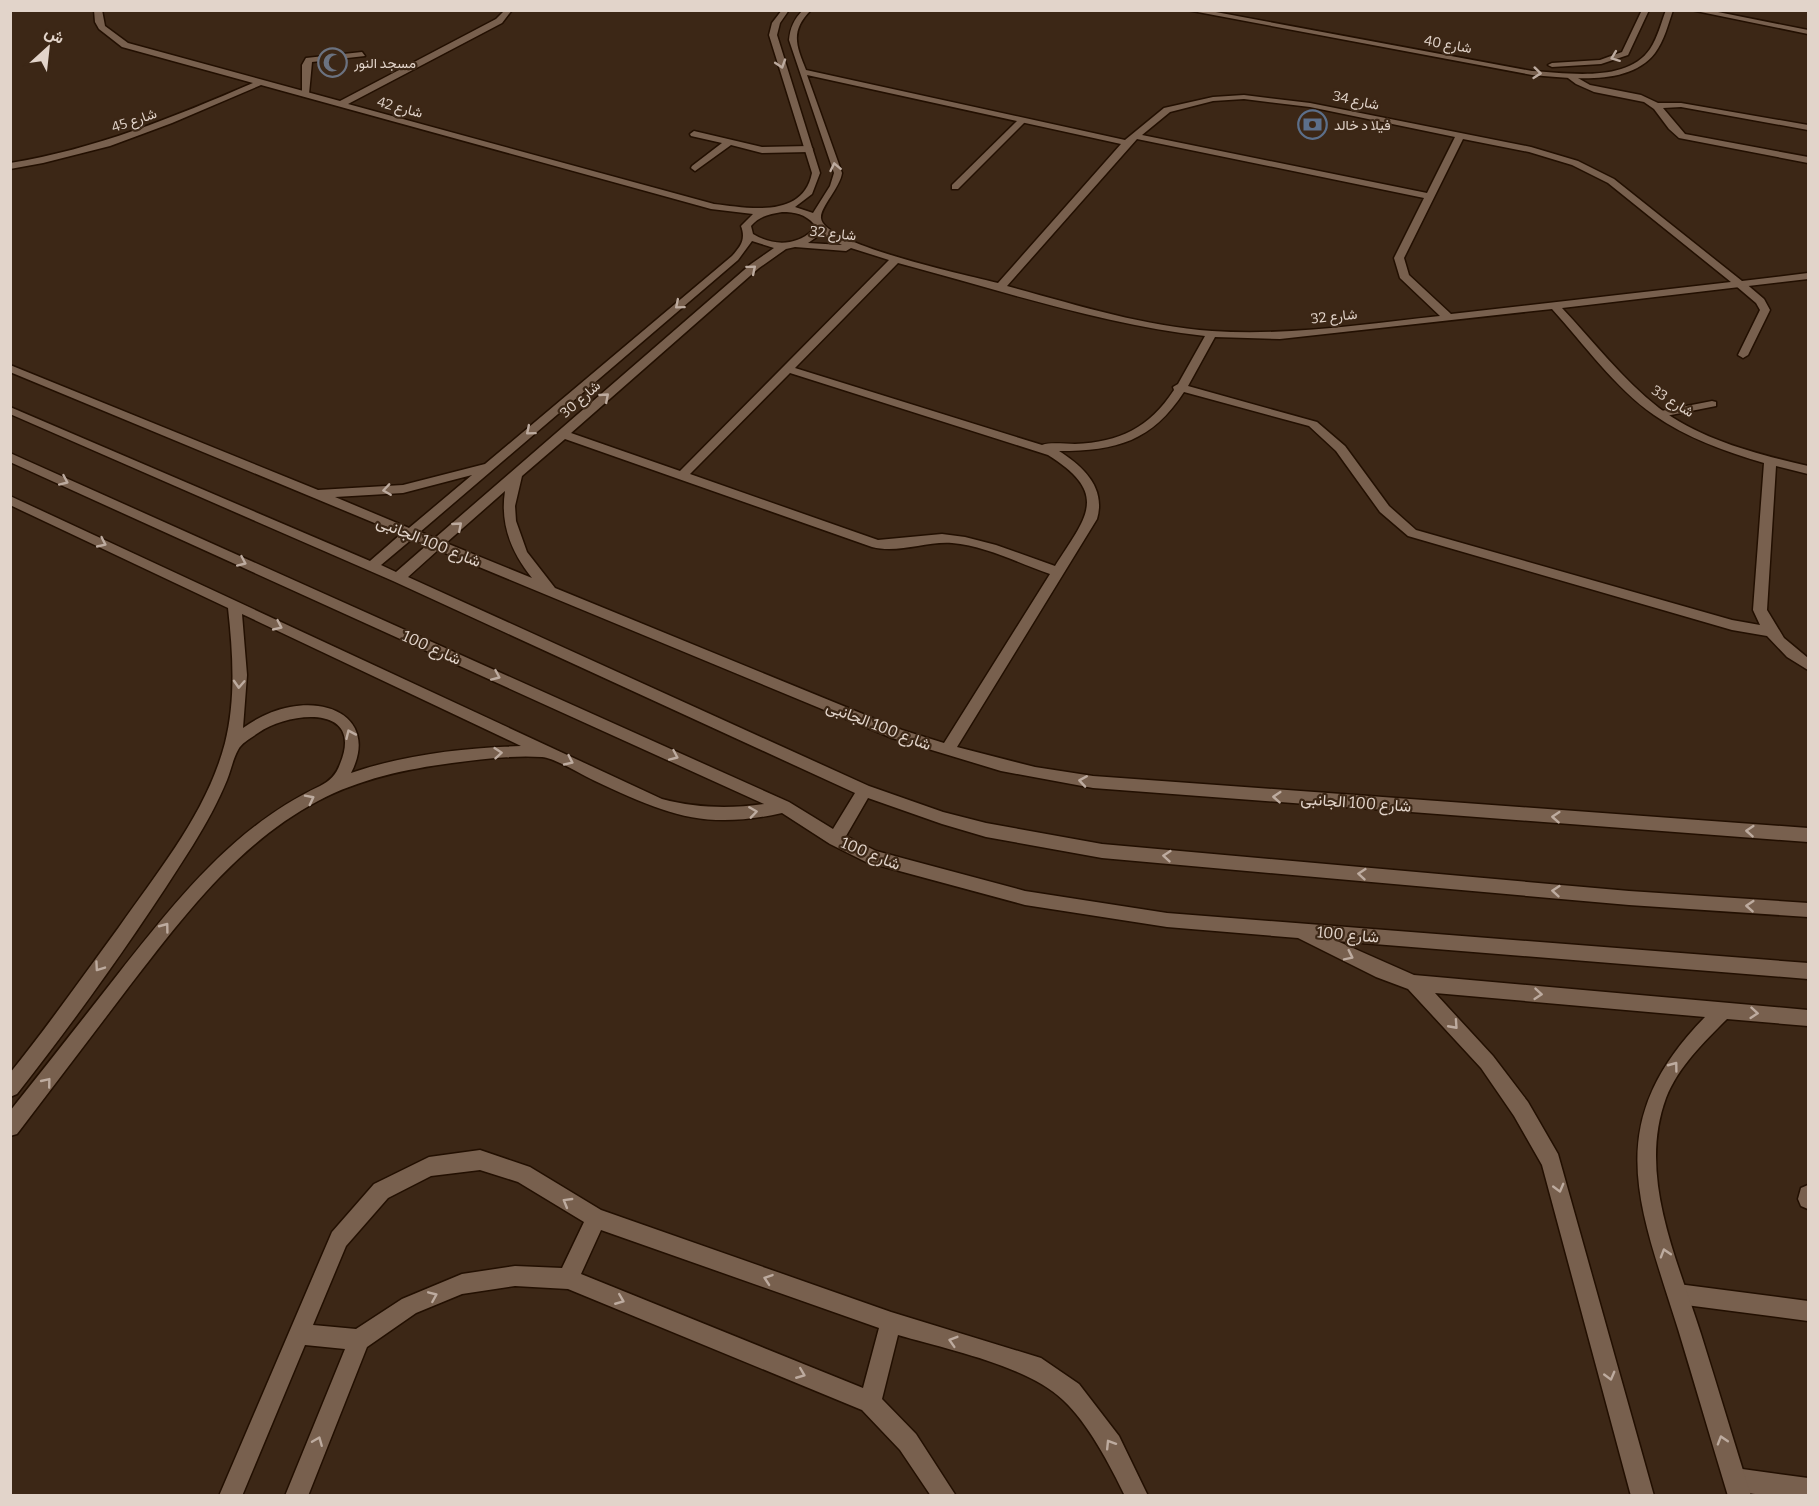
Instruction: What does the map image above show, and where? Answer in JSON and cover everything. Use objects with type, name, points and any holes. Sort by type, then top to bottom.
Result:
[{"type":"street","name":"شارع 42","points":[[98,10],[97,18],[104,32],[125,45],[714,207],[765,212]]},
{"type":"street","points":[[341,104],[500,21],[509,10]]},
{"type":"street","points":[[765,212],[782,209],[802,199],[815,182],[816,173],[773,34],[776,23],[786,10]]},
{"type":"street","points":[[808,10],[796,22],[792,32],[793,46],[838,173],[837,183],[818,224]]},
{"type":"street","name":"شارع 40","points":[[1190,10],[1532,73],[1571,76],[1611,73],[1640,64],[1656,45],[1670,10]]},
{"type":"street","name":"شارع 40","points":[[1226,10],[1522,63],[1565,66],[1601,62],[1625,53],[1646,10]]},
{"type":"street","points":[[1694,10],[1809,32]]},
{"type":"street","points":[[305,94],[306,64],[309,60],[362,54]]},
{"type":"street","points":[[803,72],[1127,143]]},
{"type":"street","points":[[1571,76],[1592,88],[1633,96],[1657,106],[1681,105],[1809,128]]},
{"type":"street","name":"شارع 45","points":[[10,166],[40,162],[115,141],[157,126],[261,82]]},
{"type":"street","name":"شارع 34","points":[[1000,287],[1127,143],[1167,110],[1213,99],[1244,97],[1310,105],[1554,155],[1594,171],[1611,181],[1760,301],[1765,310],[1743,355]]},
{"type":"street","points":[[1657,106],[1672,130],[1682,136],[1809,160]]},
{"type":"street","points":[[955,187],[1023,120]]},
{"type":"street","points":[[694,134],[762,150],[809,149]]},
{"type":"street","points":[[1135,136],[1429,196]]},
{"type":"street","points":[[1449,318],[1404,276],[1400,267],[1402,250],[1460,136]]},
{"type":"street","points":[[695,168],[728,143]]},
{"type":"street","name":"شارع 42","points":[[714,207],[748,231]]},
{"type":"street","name":"شارع 32","points":[[782,209],[803,212],[833,238],[870,252],[1116,318],[1212,334],[1280,336],[1808,277]]},
{"type":"street","name":"شارع 30","points":[[372,566],[735,258],[745,247],[753,218],[765,212]]},
{"type":"street","name":"شارع 30","points":[[398,578],[755,266],[788,245],[809,239],[818,224]]},
{"type":"street","name":"شارع 32","points":[[748,231],[764,244],[870,252]]},
{"type":"street","points":[[682,476],[896,259]]},
{"type":"street","name":"شارع 33","points":[[1555,306],[1641,399],[1662,414],[1720,444],[1770,461],[1809,470]]},
{"type":"street","points":[[1034,446],[1090,446],[1120,440],[1140,432],[1156,421],[1212,334]]},
{"type":"street","name":"شارع 100 الجانبى","points":[[10,368],[897,734],[1016,770],[1088,782],[1809,835]]},
{"type":"street","points":[[787,369],[1034,446],[1067,461],[1079,472],[1095,497],[1096,508],[1091,519],[947,751]]},
{"type":"street","points":[[1179,387],[1313,424],[1329,435],[1390,517],[1412,533],[1732,625],[1768,631]]},
{"type":"street","points":[[1662,414],[1712,404]]},
{"type":"street","points":[[10,410],[372,566],[864,790],[942,818],[986,830],[1102,850],[1629,898],[1809,910]]},
{"type":"street","points":[[563,434],[877,544],[910,545],[934,539],[967,541],[1058,572]]},
{"type":"street","points":[[311,493],[364,493],[435,482],[460,476],[502,455]]},
{"type":"street","name":"شارع 100","points":[[10,457],[784,806],[836,839],[872,857],[1025,898],[1167,920],[1809,971]]},
{"type":"street","points":[[1770,461],[1760,610],[1768,631],[1788,652],[1809,665]]},
{"type":"street","points":[[521,470],[509,496],[509,509],[518,545],[526,563],[540,580],[558,594]]},
{"type":"street","points":[[10,500],[659,804],[710,815],[738,815],[784,806]]},
{"type":"street","points":[[10,1088],[48,1040],[178,853],[207,804],[232,745],[240,657],[234,605]]},
{"type":"street","points":[[232,745],[249,730],[269,719],[291,713],[312,711],[331,715],[345,724],[353,736],[354,752],[348,769],[335,786]]},
{"type":"street","points":[[10,1127],[74,1048],[183,903],[214,870],[270,824],[335,786],[417,763],[503,752],[546,751]]},
{"type":"street","points":[[836,839],[864,790]]},
{"type":"street","points":[[1297,930],[1350,957],[1414,983],[1809,1018]]},
{"type":"street","points":[[1414,983],[1487,1062],[1521,1109],[1551,1161],[1643,1496]]},
{"type":"street","points":[[1723,1011],[1692,1041],[1667,1074],[1652,1113],[1647,1161],[1654,1216],[1737,1487],[1809,1489]]},
{"type":"street","points":[[48,1040],[74,1048]]},
{"type":"street","points":[[230,1496],[339,1239],[381,1191],[429,1167],[480,1160],[523,1174],[596,1218],[891,1322],[1033,1366],[1071,1392],[1111,1443],[1137,1496]]},
{"type":"street","points":[[568,1279],[596,1218]]},
{"type":"street","points":[[296,1496],[358,1340],[409,1306],[462,1284],[515,1276],[568,1279],[870,1402],[908,1442],[945,1496]]},
{"type":"street","points":[[1678,1294],[1809,1311]]},
{"type":"street","points":[[870,1402],[891,1322]]},
{"type":"street","points":[[298,1334],[358,1340]]},
{"type":"place","name":"مسجد النور","points":[[333,63]]},
{"type":"place","name":"فيلا د خالد","points":[[1313,125]]}]
